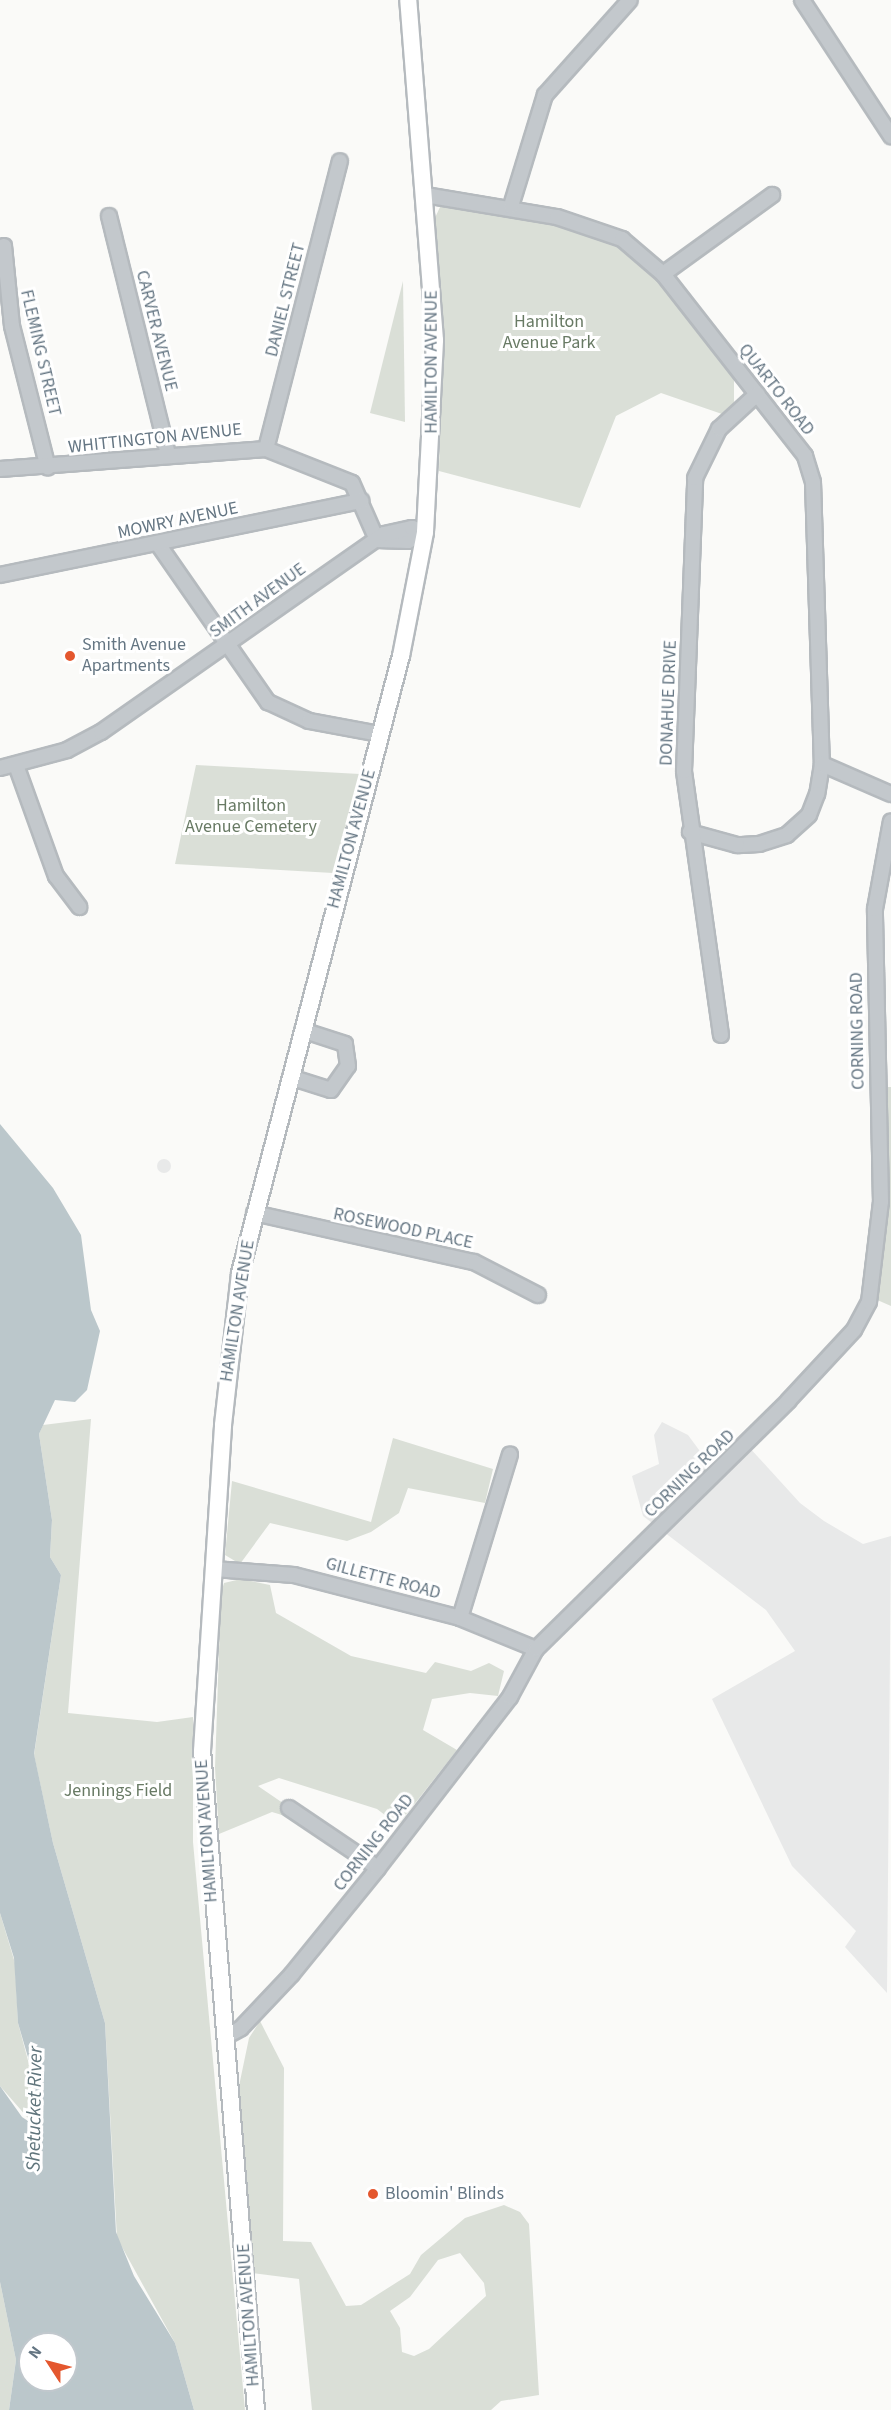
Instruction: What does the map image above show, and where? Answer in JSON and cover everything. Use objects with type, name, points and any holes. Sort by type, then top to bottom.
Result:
[{"type":"main road","name":"HAMILTON AVENUE","points":[[256,2410],[225,2037],[202,1809],[214,1569],[229,1346],[254,1214],[380,734],[425,532],[435,380],[425,195],[408,0]]},
{"type":"street","points":[[511,206],[546,94],[630,0]]},
{"type":"street","points":[[802,0],[891,136]]},
{"type":"street","name":"DANIEL STREET","points":[[266,449],[340,161]]},
{"type":"street","name":"QUARTO ROAD","points":[[425,195],[511,206],[622,239],[663,274],[805,456],[813,482],[822,764],[809,814],[788,835],[737,845],[690,832]]},
{"type":"street","points":[[663,274],[772,195]]},
{"type":"street","name":"CARVER AVENUE","points":[[110,216],[168,454]]},
{"type":"street","name":"FLEMING STREET","points":[[4,246],[12,326],[48,468]]},
{"type":"street","name":"DONAHUE DRIVE","points":[[721,1035],[690,832],[684,771],[695,478],[719,429],[757,394]]},
{"type":"street","name":"WHITTINGTON AVENUE","points":[[0,469],[48,468],[168,454],[266,449],[352,483],[362,501],[377,540]]},
{"type":"street","name":"MOWRY AVENUE","points":[[0,575],[362,501]]},
{"type":"street","name":"SMITH AVENUE","points":[[0,768],[16,765],[101,732],[228,646],[377,540],[394,531],[425,532]]},
{"type":"street","points":[[158,544],[268,702],[283,713],[380,734]]},
{"type":"street","points":[[822,764],[891,794]]},
{"type":"street","points":[[16,765],[56,876],[79,908]]},
{"type":"street","name":"CORNING ROAD","points":[[225,2037],[241,2028],[292,1974],[378,1868],[510,1697],[536,1649],[788,1401],[854,1330],[872,1296],[881,1202],[875,909],[891,821]]},
{"type":"street","points":[[290,1077],[331,1090],[348,1066],[345,1044],[302,1030]]},
{"type":"street","name":"ROSEWOOD PLACE","points":[[254,1214],[474,1262],[538,1295]]},
{"type":"street","points":[[460,1618],[510,1454]]},
{"type":"street","name":"GILLETTE ROAD","points":[[214,1569],[294,1575],[460,1618],[536,1649]]},
{"type":"street","points":[[289,1808],[378,1868]]},
{"type":"shaded area","points":[[0,1124],[53,1188],[81,1235],[91,1310],[100,1331],[87,1390],[75,1402],[55,1400],[39,1434],[52,1520],[50,1557],[61,1575],[34,1754],[53,1843],[105,2023],[116,2232],[134,2276],[175,2343],[194,2410],[9,2410],[16,2360],[0,2282],[0,2086],[22,2117],[34,2125],[37,2118],[32,2071],[18,2023],[14,1958],[0,1913]]},
{"type":"shaded area","points":[[164,1159],[169,1161],[171,1166],[169,1171],[164,1173],[159,1171],[157,1166],[159,1161]]},
{"type":"shaded area","points":[[662,1422],[688,1435],[719,1477],[748,1446],[800,1503],[824,1521],[863,1544],[891,1536],[887,1993],[845,1947],[856,1931],[792,1866],[712,1699],[795,1651],[766,1610],[643,1516],[632,1476],[659,1464],[654,1435]]},
{"type":"green space","name":"Hamilton Avenue Park","points":[[451,205],[509,212],[592,234],[625,250],[650,272],[734,379],[734,403],[722,414],[661,393],[616,416],[580,508],[439,471],[442,340],[434,220],[440,207]]},
{"type":"green space","points":[[403,281],[405,422],[370,413]]},
{"type":"green space","name":"Hamilton Avenue Cemetery","points":[[196,765],[360,774],[333,873],[175,864]]},
{"type":"green space","points":[[885,1087],[891,1087],[891,1306],[875,1299],[882,1258]]},
{"type":"green space","name":"Jennings Field","points":[[91,1419],[68,1713],[157,1722],[193,1717],[193,1842],[245,2410],[194,2410],[175,2343],[117,2238],[105,2023],[53,1843],[34,1755],[61,1575],[50,1557],[52,1520],[39,1434],[43,1425]]},
{"type":"green space","points":[[393,1438],[493,1469],[485,1503],[408,1488],[399,1513],[371,1532],[347,1541],[270,1523],[240,1564],[225,1555],[232,1481],[371,1522]]},
{"type":"green space","points":[[241,1579],[270,1585],[276,1613],[351,1656],[426,1673],[435,1662],[471,1671],[489,1663],[504,1671],[498,1696],[470,1693],[432,1699],[423,1730],[457,1750],[398,1825],[377,1809],[279,1778],[258,1786],[315,1825],[272,1812],[219,1834],[215,1768],[221,1593],[224,1583]]},
{"type":"green space","points":[[0,1913],[15,1963],[18,2023],[34,2083],[34,2125],[0,2086]]},
{"type":"green space","points":[[260,2021],[284,2068],[283,2241],[311,2242],[346,2306],[361,2305],[410,2274],[421,2255],[465,2218],[504,2205],[520,2212],[529,2224],[539,2395],[501,2401],[491,2410],[312,2410],[299,2279],[253,2273],[239,2086],[249,2038]],"holes":[[[460,2253],[484,2283],[486,2296],[429,2349],[414,2356],[402,2352],[400,2328],[390,2311],[410,2297],[438,2260]]]},
{"type":"green space","points":[[0,2282],[16,2360],[9,2410],[0,2410]]},
{"type":"place","name":"Smith Avenue Apartments","points":[[70,656]]},
{"type":"place","name":"Bloomin' Blinds","points":[[373,2194]]},
{"type":"water label","name":"Shetucket River","points":[[35,2109]]}]
